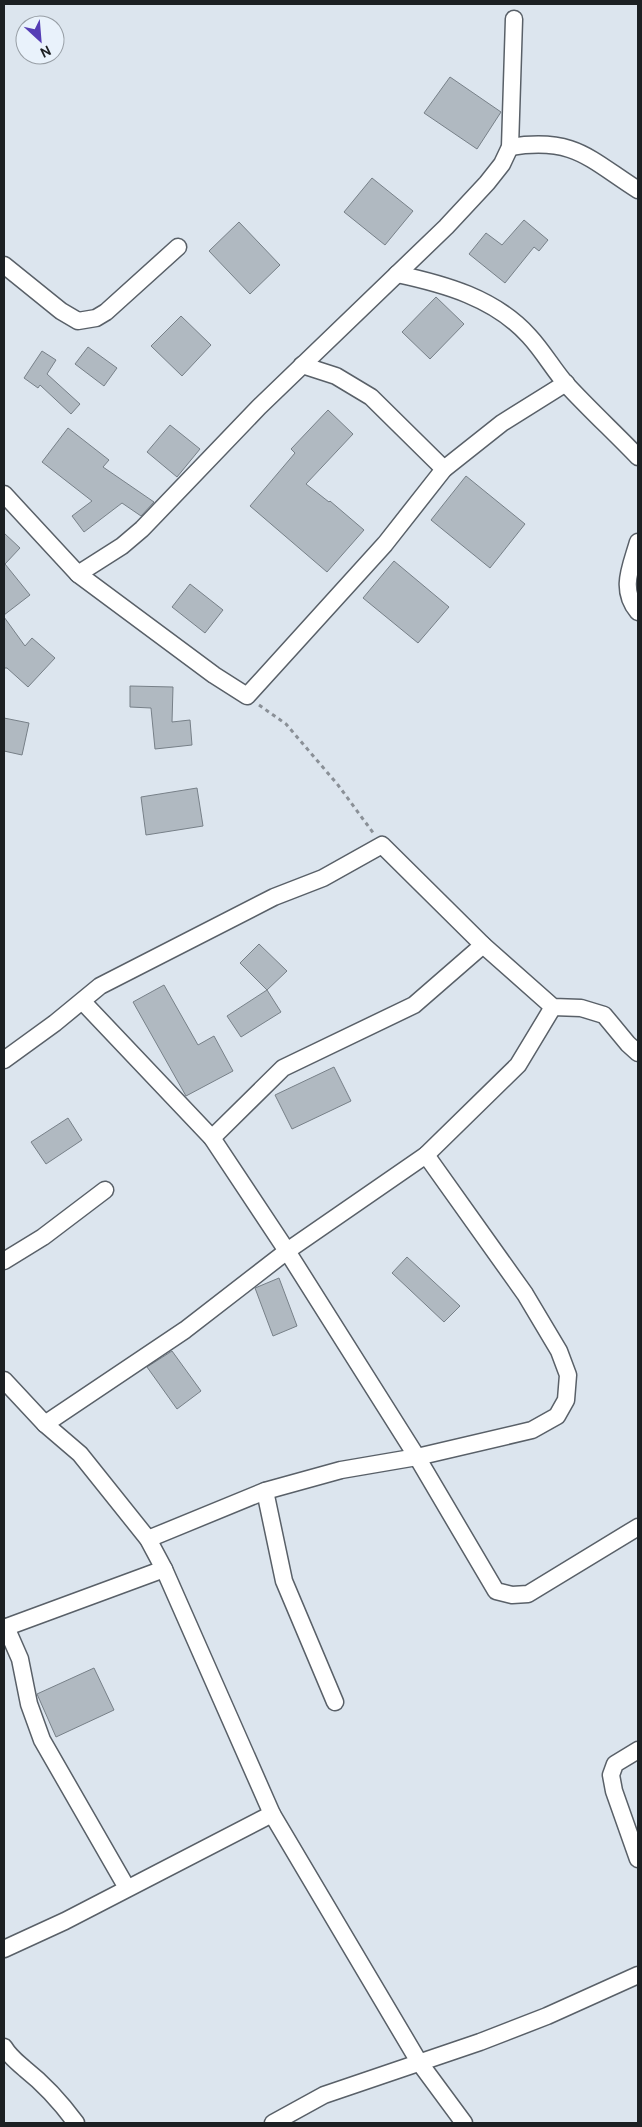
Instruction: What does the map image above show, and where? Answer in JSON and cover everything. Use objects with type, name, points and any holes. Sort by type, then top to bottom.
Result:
[{"type":"street","points":[[78,574],[122,546],[142,529],[259,407],[446,227],[487,184],[502,164],[510,147],[514,19]]},
{"type":"street","points":[[510,147],[556,144],[576,150],[638,190]]},
{"type":"street","points":[[4,265],[54,305],[78,321],[96,318],[106,312],[178,247]]},
{"type":"street","points":[[397,274],[458,290],[484,302],[528,334],[566,383],[638,457]]},
{"type":"street","points":[[302,365],[336,376],[371,397],[444,469]]},
{"type":"street","points":[[4,494],[78,574],[214,675],[246,696],[385,544],[444,469],[502,423],[566,383]]},
{"type":"street","points":[[638,542],[627,581],[627,594],[638,612]]},
{"type":"street","points":[[4,1060],[83,1002],[100,986],[274,896],[323,878],[382,845],[483,945],[553,1007],[581,1008],[604,1015],[628,1044],[638,1052]]},
{"type":"street","points":[[212,1138],[283,1068],[414,1005],[483,945]]},
{"type":"street","points":[[83,1002],[212,1138],[287,1251],[417,1457],[496,1591],[512,1595],[528,1594],[638,1527]]},
{"type":"street","points":[[45,1424],[185,1330],[287,1251],[426,1155],[518,1065],[553,1007]]},
{"type":"street","points":[[148,1539],[265,1491],[341,1470],[417,1457],[532,1430],[557,1416],[566,1400],[568,1375],[559,1351],[525,1294],[426,1155]]},
{"type":"street","points":[[4,1261],[43,1237],[105,1190]]},
{"type":"street","points":[[4,1380],[45,1424],[80,1454],[148,1539],[164,1570],[272,1814],[419,2062],[464,2123]]},
{"type":"street","points":[[265,1491],[284,1581],[335,1702]]},
{"type":"street","points":[[127,1888],[42,1740],[29,1704],[20,1659],[5,1628],[164,1570]]},
{"type":"street","points":[[638,1750],[615,1764],[611,1775],[614,1790],[638,1859]]},
{"type":"street","points":[[4,1949],[65,1920],[272,1814]]},
{"type":"street","points":[[273,2123],[324,2094],[547,2016],[638,1975]]},
{"type":"street","points":[[4,2047],[11,2058],[25,2068],[67,2111],[76,2123]]},
{"type":"path","points":[[246,696],[286,724],[338,785],[382,845]]},
{"type":"building","points":[[450,77],[501,112],[477,149],[424,113]]},
{"type":"building","points":[[372,178],[413,211],[385,245],[344,212]]},
{"type":"building","points":[[524,220],[548,240],[539,251],[534,247],[505,283],[469,254],[486,233],[502,245]]},
{"type":"building","points":[[239,222],[280,265],[250,294],[209,251]]},
{"type":"building","points":[[436,297],[464,324],[430,359],[402,332]]},
{"type":"building","points":[[181,316],[211,345],[182,376],[151,346]]},
{"type":"building","points":[[88,347],[117,368],[104,386],[75,364]]},
{"type":"building","points":[[42,351],[56,360],[47,374],[80,404],[71,414],[40,385],[38,388],[24,378]]},
{"type":"building","points":[[328,410],[353,434],[306,484],[330,501],[364,530],[327,572],[250,506],[295,453],[291,449]]},
{"type":"building","points":[[170,425],[200,449],[177,477],[147,452]]},
{"type":"building","points":[[68,428],[109,460],[103,467],[154,502],[141,516],[122,503],[84,532],[72,516],[92,501],[42,462]]},
{"type":"building","points":[[466,476],[525,524],[490,568],[431,520]]},
{"type":"building","points":[[4,533],[20,548],[5,564],[30,595],[4,615]]},
{"type":"building","points":[[394,561],[449,607],[418,643],[363,598]]},
{"type":"building","points":[[190,584],[223,610],[205,633],[172,607]]},
{"type":"building","points":[[4,617],[25,646],[32,638],[55,658],[28,687],[7,668],[4,668]]},
{"type":"building","points":[[130,686],[173,687],[172,722],[190,720],[192,745],[155,749],[151,708],[130,707]]},
{"type":"building","points":[[4,718],[29,723],[22,755],[4,751]]},
{"type":"building","points":[[197,788],[203,826],[146,835],[141,797]]},
{"type":"building","points":[[259,944],[287,971],[267,990],[240,963]]},
{"type":"building","points":[[164,985],[198,1045],[214,1036],[233,1071],[186,1096],[133,1002]]},
{"type":"building","points":[[267,990],[281,1012],[241,1037],[227,1016]]},
{"type":"building","points":[[334,1067],[351,1101],[292,1129],[275,1095]]},
{"type":"building","points":[[68,1118],[82,1140],[46,1164],[31,1142]]},
{"type":"building","points":[[407,1257],[460,1306],[444,1322],[392,1273]]},
{"type":"building","points":[[279,1278],[297,1326],[273,1336],[255,1288]]},
{"type":"building","points":[[172,1351],[201,1391],[177,1409],[147,1367]]},
{"type":"building","points":[[94,1668],[114,1710],[56,1737],[37,1694]]}]
